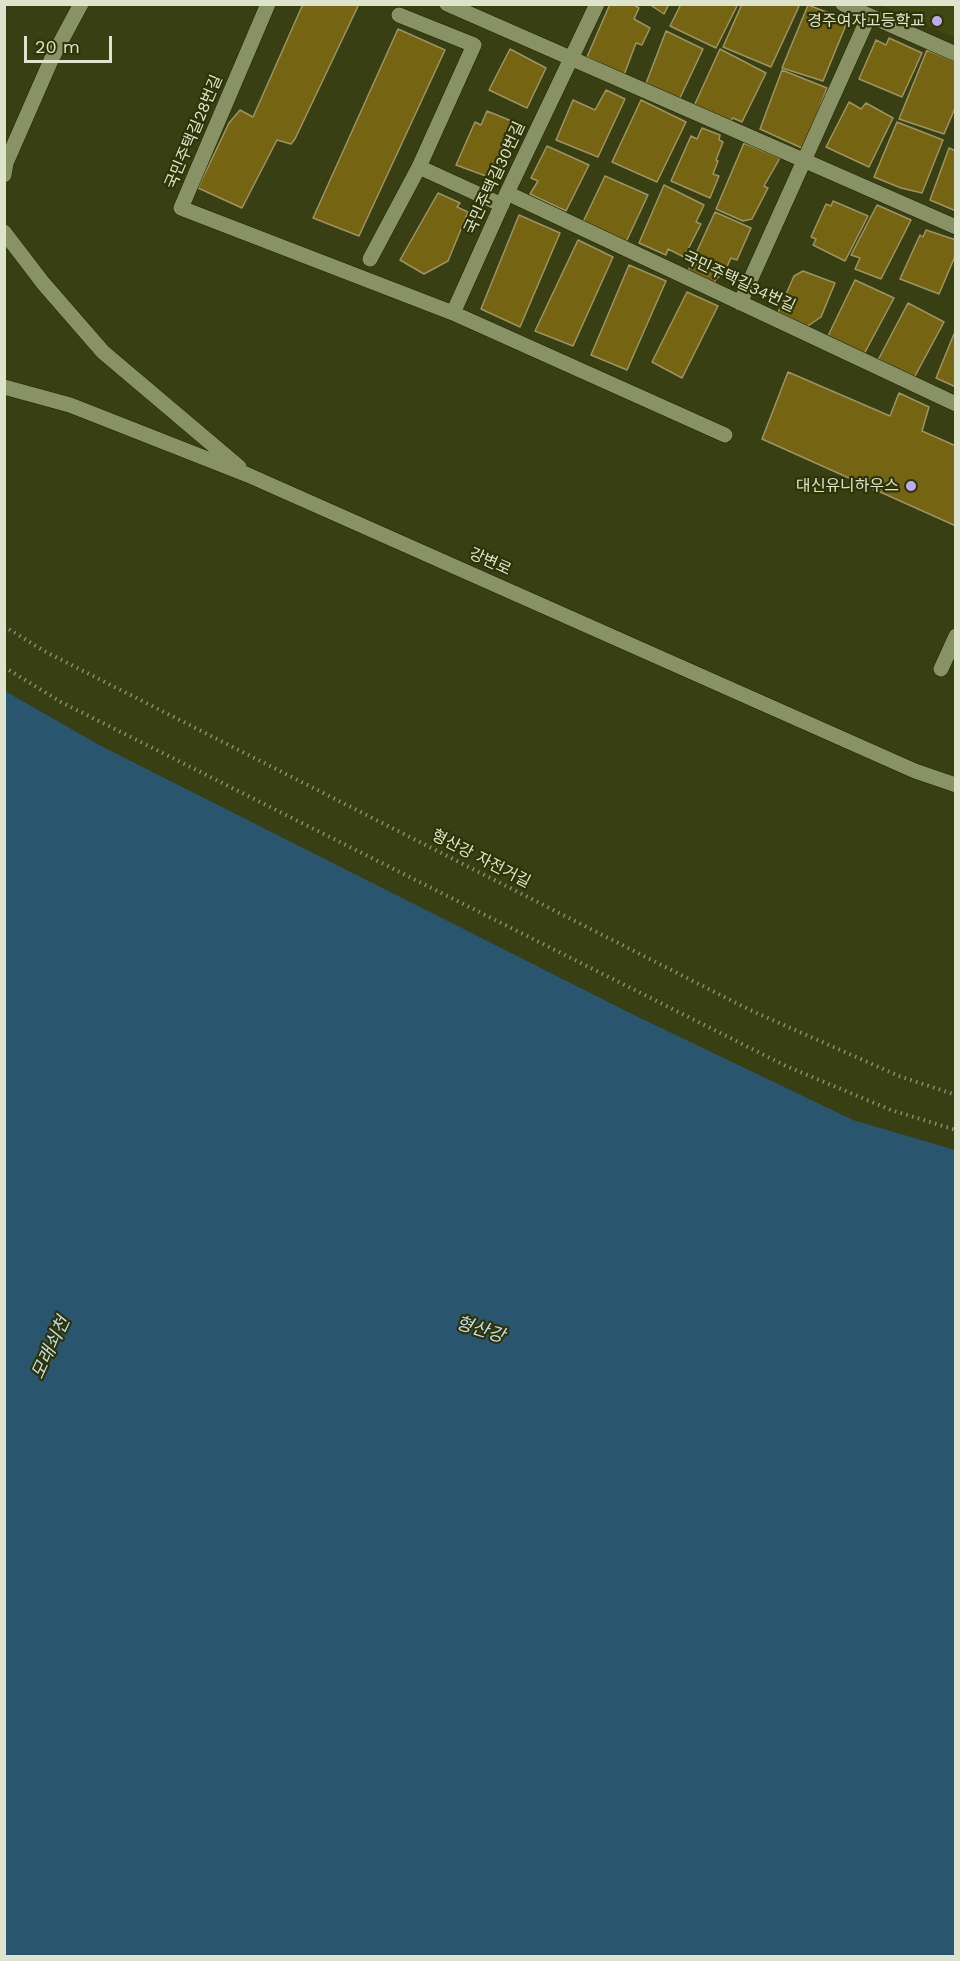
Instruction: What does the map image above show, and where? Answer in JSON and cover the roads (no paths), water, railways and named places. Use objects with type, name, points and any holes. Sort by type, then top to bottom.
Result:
[{"type":"street","points":[[4,175],[6,163],[52,58],[81,4]]},
{"type":"street","name":"국민주택길28번길","points":[[268,4],[181,208],[453,313]]},
{"type":"street","points":[[447,4],[956,227]]},
{"type":"street","points":[[572,58],[597,4]]},
{"type":"street","points":[[843,4],[956,54]]},
{"type":"street","points":[[370,259],[419,167],[474,45],[399,15]]},
{"type":"street","points":[[740,303],[869,16]]},
{"type":"street","name":"국민주택길30번길","points":[[453,313],[504,199],[572,58]]},
{"type":"street","name":"국민주택길34번길","points":[[419,167],[504,199],[740,303],[956,404]]},
{"type":"street","points":[[4,232],[43,283],[103,352],[248,475]]},
{"type":"street","points":[[453,313],[724,435]]},
{"type":"street","name":"강변로","points":[[4,387],[70,405],[248,475],[915,771],[956,785]]},
{"type":"street","points":[[941,669],[956,636]]},
{"type":"water","points":[[5,691],[101,746],[632,1014],[853,1120],[955,1150],[955,1956],[5,1956]]},
{"type":"place","name":"경주여자고등학교","points":[[937,21]]},
{"type":"place","name":"대신유니하우스","points":[[911,486]]},
{"type":"water label","name":"형산강","points":[[480,1330]]},
{"type":"water label","name":"모래쇠천","points":[[51,1348]]}]
